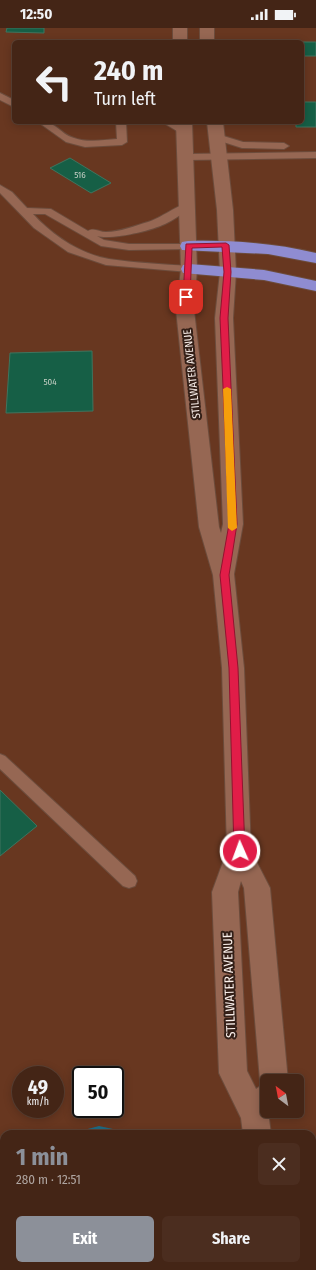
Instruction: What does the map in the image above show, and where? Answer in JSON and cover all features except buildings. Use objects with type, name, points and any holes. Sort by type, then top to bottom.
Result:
[{"type":"highway","points":[[188,246],[226,245],[291,251],[316,258]]},
{"type":"highway","points":[[189,270],[264,274],[316,286]]},
{"type":"main road","points":[[180,28],[180,40]]},
{"type":"main road","points":[[207,28],[207,40]]},
{"type":"main road","name":"STILLWATER AVENUE","points":[[185,127],[189,270],[185,310],[209,527],[224,575],[233,668],[240,851],[225,892],[233,1073],[260,1116]]},
{"type":"main road","name":"STILLWATER AVENUE","points":[[216,129],[225,210],[228,272],[224,318],[233,524],[224,575]]},
{"type":"main road","name":"STILLWATER AVENUE","points":[[240,851],[257,888],[273,1074]]},
{"type":"lane","points":[[0,96],[12,103]]},
{"type":"lane","points":[[46,124],[69,140],[85,144],[122,142],[120,124]]},
{"type":"lane","points":[[174,124],[185,127]]},
{"type":"lane","points":[[216,129],[242,145],[300,146],[316,153]]},
{"type":"lane","points":[[186,157],[316,153]]},
{"type":"lane","points":[[0,188],[8,194],[22,211],[38,226],[72,250],[106,262],[189,270]]},
{"type":"lane","points":[[76,228],[105,235],[122,233],[161,222],[188,206]]},
{"type":"lane","points":[[22,211],[47,211],[101,243],[129,247],[188,246]]},
{"type":"lane","points":[[0,760],[129,881]]},
{"type":"shaded area","points":[[0,28],[316,28],[316,1130],[0,1130]]},
{"type":"water","points":[[99,1126],[114,1130],[84,1130]]},
{"type":"slow traffic","points":[[227,389],[232,528]]},
{"type":"route","points":[[186,297],[189,270],[188,246],[226,245],[228,272],[224,318],[233,524],[224,575],[233,668],[240,851]]}]
